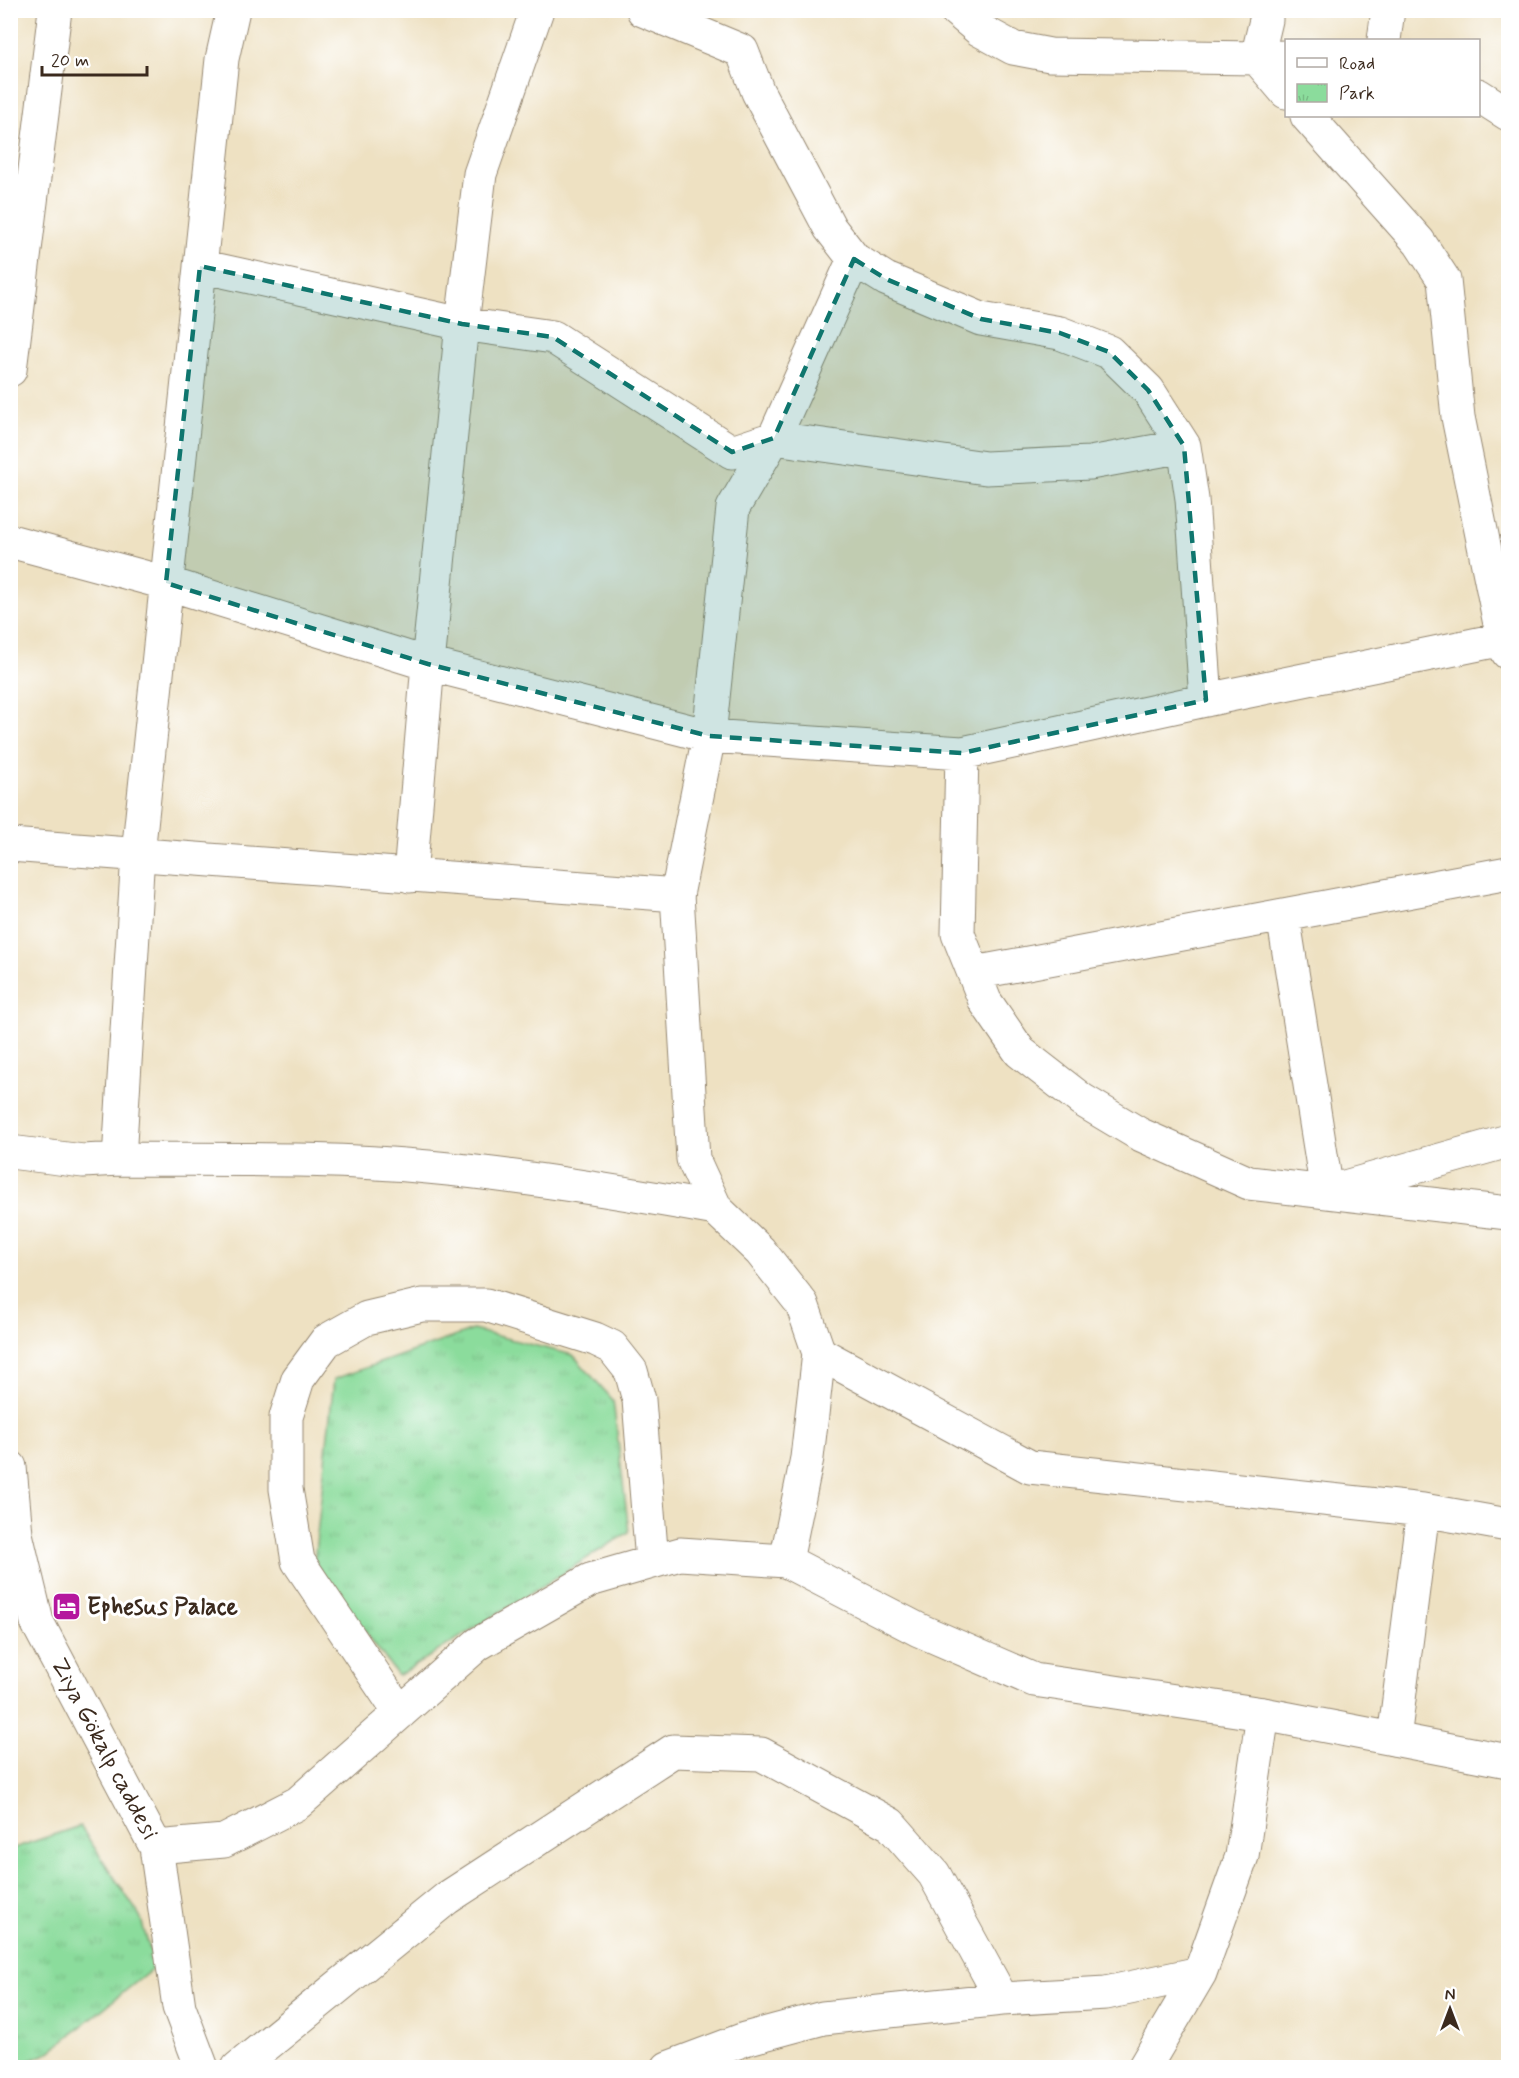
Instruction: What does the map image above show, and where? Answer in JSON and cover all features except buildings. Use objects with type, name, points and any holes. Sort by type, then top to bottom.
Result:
[{"type":"street","points":[[10,370],[55,10]]},
{"type":"street","points":[[119,1159],[138,854],[222,59],[233,10]]},
{"type":"street","points":[[410,876],[428,664],[462,324],[480,174],[537,10]]},
{"type":"street","points":[[643,10],[742,51],[758,92],[830,228],[854,259],[886,279],[981,319],[1060,333],[1109,352],[1148,390],[1184,447],[1192,499],[1206,700]]},
{"type":"street","points":[[956,10],[980,30],[1013,48],[1050,55],[1272,58]]},
{"type":"street","points":[[1266,10],[1272,58],[1285,87]]},
{"type":"street","points":[[1383,39],[1388,10]]},
{"type":"street","points":[[1480,96],[1509,114]]},
{"type":"street","points":[[10,541],[166,583],[428,664],[709,736],[962,753],[1206,700],[1506,646],[1458,417],[1444,280],[1419,242],[1308,117]]},
{"type":"street","points":[[786,1561],[807,1458],[819,1353],[802,1304],[760,1251],[716,1209],[693,1159],[677,896],[709,736],[733,508],[774,438],[854,259]]},
{"type":"street","points":[[200,266],[462,324],[553,337],[732,452],[774,438],[986,468],[1090,463],[1184,447]]},
{"type":"street","points":[[962,753],[958,934],[985,1001],[1020,1052],[1082,1100],[1140,1134],[1249,1183],[1509,1213]]},
{"type":"street","points":[[10,845],[677,896]]},
{"type":"street","points":[[974,973],[1509,873]]},
{"type":"street","points":[[1283,915],[1327,1192]]},
{"type":"street","points":[[1327,1192],[1509,1141]]},
{"type":"street","points":[[10,1152],[83,1161],[119,1159],[343,1161],[428,1167],[587,1186],[716,1209]]},
{"type":"street","points":[[400,1713],[298,1561],[286,1489],[286,1417],[298,1379],[326,1341],[367,1318],[422,1305],[486,1305],[595,1339],[612,1347],[631,1371],[639,1400],[652,1563]]},
{"type":"street","points":[[819,1353],[1030,1467],[1422,1510],[1508,1525]]},
{"type":"street","name":"Ziya Gökalp caddesi","points":[[10,1467],[16,1534],[37,1622],[156,1847],[179,2007],[202,2067]]},
{"type":"street","points":[[1394,1739],[1422,1510]]},
{"type":"street","points":[[156,1847],[224,1841],[298,1803],[478,1644],[590,1580],[680,1554],[786,1561],[919,1630],[1034,1680],[1263,1714],[1509,1761]]},
{"type":"street","points":[[1144,2067],[1200,1973],[1242,1856],[1263,1714]]},
{"type":"street","points":[[238,2067],[447,1898],[673,1751],[761,1754],[890,1824],[934,1874],[1002,1999]]},
{"type":"street","points":[[668,2067],[745,2039],[823,2018],[1002,1999],[1106,1993],[1200,1973]]},
{"type":"highlighted area","points":[[854,259],[886,279],[981,319],[1060,333],[1109,352],[1148,390],[1184,446],[1206,700],[962,753],[709,736],[428,664],[166,583],[200,266],[462,324],[553,337],[732,452],[774,438]]},
{"type":"green space","points":[[473,1330],[573,1355],[613,1400],[629,1532],[398,1676],[314,1562],[334,1379]]},
{"type":"green space","points":[[80,1826],[140,1916],[155,1967],[48,2053],[11,2067],[11,1849]]},
{"type":"place","name":"Ephesus Palace","points":[[66,1607]]}]
